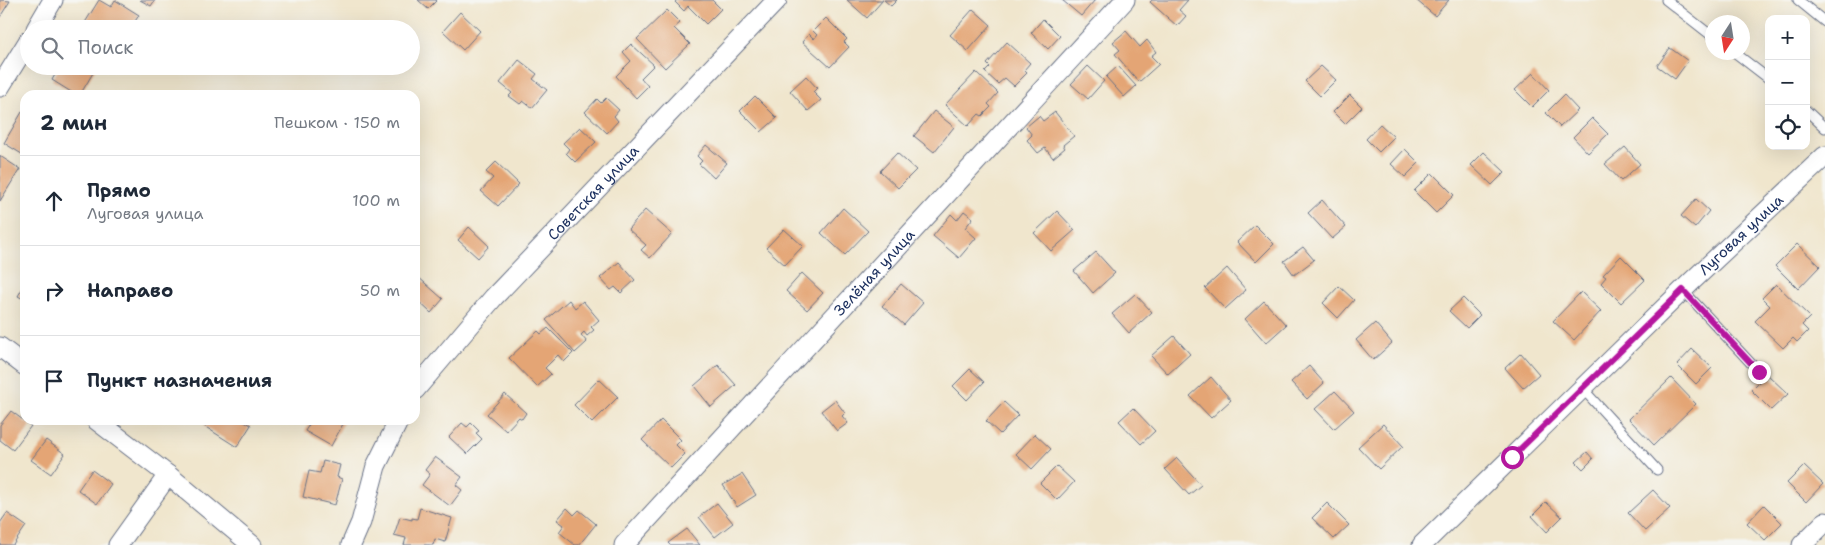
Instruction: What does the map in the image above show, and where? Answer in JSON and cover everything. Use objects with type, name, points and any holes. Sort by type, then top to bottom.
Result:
[{"type":"street","points":[[42,20],[54,0]]},
{"type":"street","name":"Советская улица","points":[[420,384],[494,297],[776,0]]},
{"type":"street","name":"Зелёная улица","points":[[636,541],[1125,0]]},
{"type":"street","points":[[0,87],[20,55]]},
{"type":"street","name":"Луговая улица","points":[[1422,545],[1683,290],[1825,156]]},
{"type":"street","points":[[0,347],[20,362]]},
{"type":"street","points":[[103,425],[168,475],[252,545]]},
{"type":"street","points":[[351,545],[361,522],[376,466],[396,425]]},
{"type":"street","points":[[118,545],[168,475]]},
{"type":"street","points":[[1802,545],[1825,522]]},
{"type":"lane","points":[[1666,0],[1705,31]]},
{"type":"lane","points":[[1798,0],[1825,22]]},
{"type":"lane","points":[[1744,60],[1765,76]]},
{"type":"lane","points":[[1810,114],[1825,128]]},
{"type":"lane","points":[[1683,290],[1759,372]]},
{"type":"lane","points":[[1582,388],[1657,470]]},
{"type":"building","points":[[0,0],[10,1],[0,17]]},
{"type":"building","points":[[99,0],[111,7],[115,0],[139,15],[136,20],[87,20]]},
{"type":"building","points":[[140,0],[155,0],[151,6]]},
{"type":"building","points":[[418,0],[437,0],[428,9]]},
{"type":"building","points":[[677,0],[712,0],[721,9],[706,24],[688,6],[684,11],[675,2]]},
{"type":"building","points":[[847,0],[883,0],[867,18]]},
{"type":"building","points":[[884,0],[897,0],[891,6]]},
{"type":"building","points":[[1062,0],[1095,0],[1081,16]]},
{"type":"building","points":[[1152,0],[1188,0],[1179,10],[1186,16],[1177,26],[1150,2]]},
{"type":"building","points":[[1416,0],[1449,0],[1435,16]]},
{"type":"building","points":[[973,9],[991,25],[968,51],[950,35]]},
{"type":"building","points":[[667,10],[680,23],[674,28],[690,44],[665,68],[637,39]]},
{"type":"building","points":[[460,12],[480,31],[463,50],[443,31]]},
{"type":"building","points":[[826,18],[847,39],[844,42],[849,47],[830,67],[802,42],[809,34],[814,39],[817,35],[813,31]]},
{"type":"building","points":[[1043,19],[1060,36],[1048,49],[1031,33]]},
{"type":"building","points":[[1126,31],[1140,47],[1147,40],[1156,52],[1151,56],[1159,64],[1139,82],[1115,54],[1120,50],[1113,42]]},
{"type":"building","points":[[1007,42],[1030,63],[1024,70],[1027,73],[1014,86],[1005,78],[998,84],[985,72],[990,67],[987,64]]},
{"type":"building","points":[[631,44],[654,65],[641,78],[648,86],[636,98],[616,76],[631,61],[623,52]]},
{"type":"building","points":[[1670,48],[1688,61],[1675,79],[1657,66]]},
{"type":"building","points":[[519,60],[537,74],[533,79],[547,90],[532,108],[523,101],[520,104],[509,96],[512,93],[500,83]]},
{"type":"building","points":[[1088,66],[1104,81],[1088,99],[1071,84]]},
{"type":"building","points":[[1118,66],[1136,86],[1124,97],[1106,77]]},
{"type":"building","points":[[1321,66],[1336,80],[1320,96],[1305,81]]},
{"type":"building","points":[[976,72],[998,93],[988,104],[991,107],[982,116],[979,114],[968,126],[945,105]]},
{"type":"building","points":[[1533,73],[1549,90],[1532,107],[1515,90]]},
{"type":"building","points":[[55,75],[92,75],[83,90],[68,90],[52,80]]},
{"type":"building","points":[[806,76],[817,88],[813,92],[821,100],[808,111],[790,91]]},
{"type":"building","points":[[1350,95],[1362,107],[1345,124],[1333,112]]},
{"type":"building","points":[[1564,95],[1578,110],[1560,127],[1546,113]]},
{"type":"building","points":[[755,96],[777,118],[761,132],[740,111]]},
{"type":"building","points":[[606,98],[619,110],[614,116],[618,121],[607,133],[585,112],[597,99],[601,103]]},
{"type":"building","points":[[934,111],[954,127],[934,152],[914,136]]},
{"type":"building","points":[[1055,112],[1074,136],[1063,145],[1065,148],[1053,158],[1045,148],[1038,153],[1027,140],[1032,135],[1026,127],[1039,116],[1043,121]]},
{"type":"building","points":[[20,115],[20,153],[4,143]]},
{"type":"building","points":[[1592,118],[1608,134],[1588,153],[1573,137]]},
{"type":"building","points":[[1380,124],[1394,137],[1379,152],[1366,139]]},
{"type":"building","points":[[580,127],[596,142],[575,162],[566,153],[569,149],[563,143]]},
{"type":"building","points":[[706,145],[727,163],[714,178],[699,164],[702,161],[697,156]]},
{"type":"building","points":[[1625,147],[1640,164],[1621,181],[1605,164]]},
{"type":"building","points":[[1405,149],[1419,163],[1405,177],[1391,164]]},
{"type":"building","points":[[1484,152],[1505,172],[1492,185],[1471,165]]},
{"type":"building","points":[[897,153],[916,170],[898,188],[880,171]]},
{"type":"building","points":[[0,156],[20,169],[0,201]]},
{"type":"building","points":[[496,162],[519,184],[498,206],[481,191],[493,178],[486,172]]},
{"type":"building","points":[[1432,173],[1454,195],[1436,213],[1414,191]]},
{"type":"building","points":[[1696,199],[1709,211],[1695,228],[1681,216]]},
{"type":"building","points":[[1322,200],[1346,227],[1332,239],[1308,213]]},
{"type":"building","points":[[843,208],[868,231],[845,255],[821,233]]},
{"type":"building","points":[[645,210],[672,234],[650,258],[641,250],[646,245],[628,229]]},
{"type":"building","points":[[964,211],[973,218],[965,228],[976,238],[959,258],[933,236],[951,214],[957,220]]},
{"type":"building","points":[[1057,211],[1075,230],[1051,251],[1034,233]]},
{"type":"building","points":[[1255,225],[1274,244],[1256,262],[1237,242]]},
{"type":"building","points":[[469,227],[489,246],[478,258],[458,240]]},
{"type":"building","points":[[784,229],[803,246],[785,265],[766,248]]},
{"type":"building","points":[[1797,244],[1820,266],[1798,289],[1775,266]]},
{"type":"building","points":[[1303,247],[1314,260],[1294,275],[1284,261]]},
{"type":"building","points":[[1096,252],[1115,273],[1093,293],[1074,271]]},
{"type":"building","points":[[1621,256],[1645,280],[1621,303],[1601,283],[1606,277],[1603,275]]},
{"type":"building","points":[[619,262],[635,280],[621,293],[615,287],[611,290],[600,278]]},
{"type":"building","points":[[1227,268],[1246,290],[1225,309],[1205,288]]},
{"type":"building","points":[[802,273],[823,293],[807,310],[786,291]]},
{"type":"building","points":[[420,279],[443,299],[431,313],[420,303]]},
{"type":"building","points":[[901,284],[923,303],[904,325],[882,306]]},
{"type":"building","points":[[1776,284],[1810,317],[1802,325],[1808,331],[1797,342],[1793,338],[1783,348],[1755,321],[1770,306],[1762,298]]},
{"type":"building","points":[[1339,286],[1354,300],[1338,318],[1323,303]]},
{"type":"building","points":[[1581,292],[1601,311],[1574,340],[1553,321]]},
{"type":"building","points":[[1135,294],[1152,312],[1129,333],[1112,314]]},
{"type":"building","points":[[1463,298],[1480,315],[1467,328],[1449,311]]},
{"type":"building","points":[[569,300],[575,308],[583,301],[599,320],[591,327],[594,330],[587,336],[584,332],[581,335],[587,342],[575,353],[546,320]]},
{"type":"building","points":[[1264,301],[1286,325],[1266,343],[1245,319]]},
{"type":"building","points":[[1375,323],[1392,343],[1373,360],[1356,340]]},
{"type":"building","points":[[548,328],[573,353],[564,362],[558,355],[545,368],[551,374],[537,387],[509,358],[538,331],[541,334]]},
{"type":"building","points":[[1174,336],[1190,354],[1168,374],[1151,356]]},
{"type":"building","points":[[1692,349],[1712,368],[1696,384],[1677,365]]},
{"type":"building","points":[[1521,353],[1539,374],[1523,388],[1505,368]]},
{"type":"building","points":[[718,365],[736,385],[711,407],[694,386]]},
{"type":"building","points":[[1309,366],[1324,383],[1307,399],[1291,382]]},
{"type":"building","points":[[970,369],[984,382],[967,400],[953,386]]},
{"type":"building","points":[[1767,374],[1788,394],[1771,410],[1751,390]]},
{"type":"building","points":[[1211,377],[1231,400],[1211,418],[1190,396]]},
{"type":"building","points":[[1671,378],[1696,404],[1654,445],[1629,419]]},
{"type":"building","points":[[599,379],[618,397],[592,423],[574,405]]},
{"type":"building","points":[[1335,391],[1354,411],[1334,429],[1315,409]]},
{"type":"building","points":[[505,394],[526,413],[522,419],[519,417],[506,431],[487,414]]},
{"type":"building","points":[[835,400],[845,413],[842,416],[848,423],[837,431],[821,411]]},
{"type":"building","points":[[1004,402],[1018,415],[1000,434],[986,421]]},
{"type":"building","points":[[1133,408],[1155,431],[1141,444],[1119,421]]},
{"type":"building","points":[[11,411],[20,418],[20,425],[31,426],[13,450],[0,440],[0,425]]},
{"type":"building","points":[[661,420],[681,440],[676,445],[685,454],[671,468],[642,440]]},
{"type":"building","points":[[462,423],[467,427],[471,423],[479,431],[476,433],[482,439],[467,454],[449,437]]},
{"type":"building","points":[[1383,424],[1403,446],[1379,469],[1358,447]]},
{"type":"building","points":[[204,425],[251,425],[237,447]]},
{"type":"building","points":[[309,425],[342,425],[331,446],[305,431]]},
{"type":"building","points":[[1035,434],[1051,449],[1032,469],[1016,454]]},
{"type":"building","points":[[46,440],[65,454],[51,474],[31,460]]},
{"type":"building","points":[[1587,452],[1593,459],[1583,469],[1576,462]]},
{"type":"building","points":[[435,457],[462,477],[456,485],[462,490],[450,506],[422,485],[430,474],[425,470]]},
{"type":"building","points":[[1177,458],[1201,485],[1189,495],[1165,469]]},
{"type":"building","points":[[323,461],[340,465],[337,477],[342,479],[335,505],[303,497],[309,471],[320,473]]},
{"type":"building","points":[[1057,466],[1074,482],[1057,500],[1040,483]]},
{"type":"building","points":[[1804,466],[1823,484],[1806,502],[1787,483]]},
{"type":"building","points":[[92,470],[111,484],[97,504],[78,490]]},
{"type":"building","points":[[742,474],[756,495],[737,507],[723,485]]},
{"type":"building","points":[[1653,490],[1670,508],[1645,531],[1628,513]]},
{"type":"building","points":[[1546,502],[1562,517],[1547,532],[1532,516]]},
{"type":"building","points":[[717,503],[733,523],[715,537],[699,517]]},
{"type":"building","points":[[1327,503],[1349,525],[1334,539],[1312,518]]},
{"type":"building","points":[[1764,505],[1782,523],[1765,540],[1747,523]]},
{"type":"building","points":[[420,508],[452,518],[445,542],[435,539],[433,545],[404,545],[406,538],[394,535],[400,517],[412,520],[412,518],[417,519]]},
{"type":"building","points":[[567,508],[574,515],[579,510],[596,524],[579,545],[575,545],[559,532],[564,525],[557,520]]},
{"type":"building","points":[[7,513],[26,526],[13,545],[0,545],[0,523]]},
{"type":"building","points":[[687,529],[700,545],[670,545],[668,543]]},
{"type":"route","points":[[1512,457],[1683,290],[1759,372]]}]
